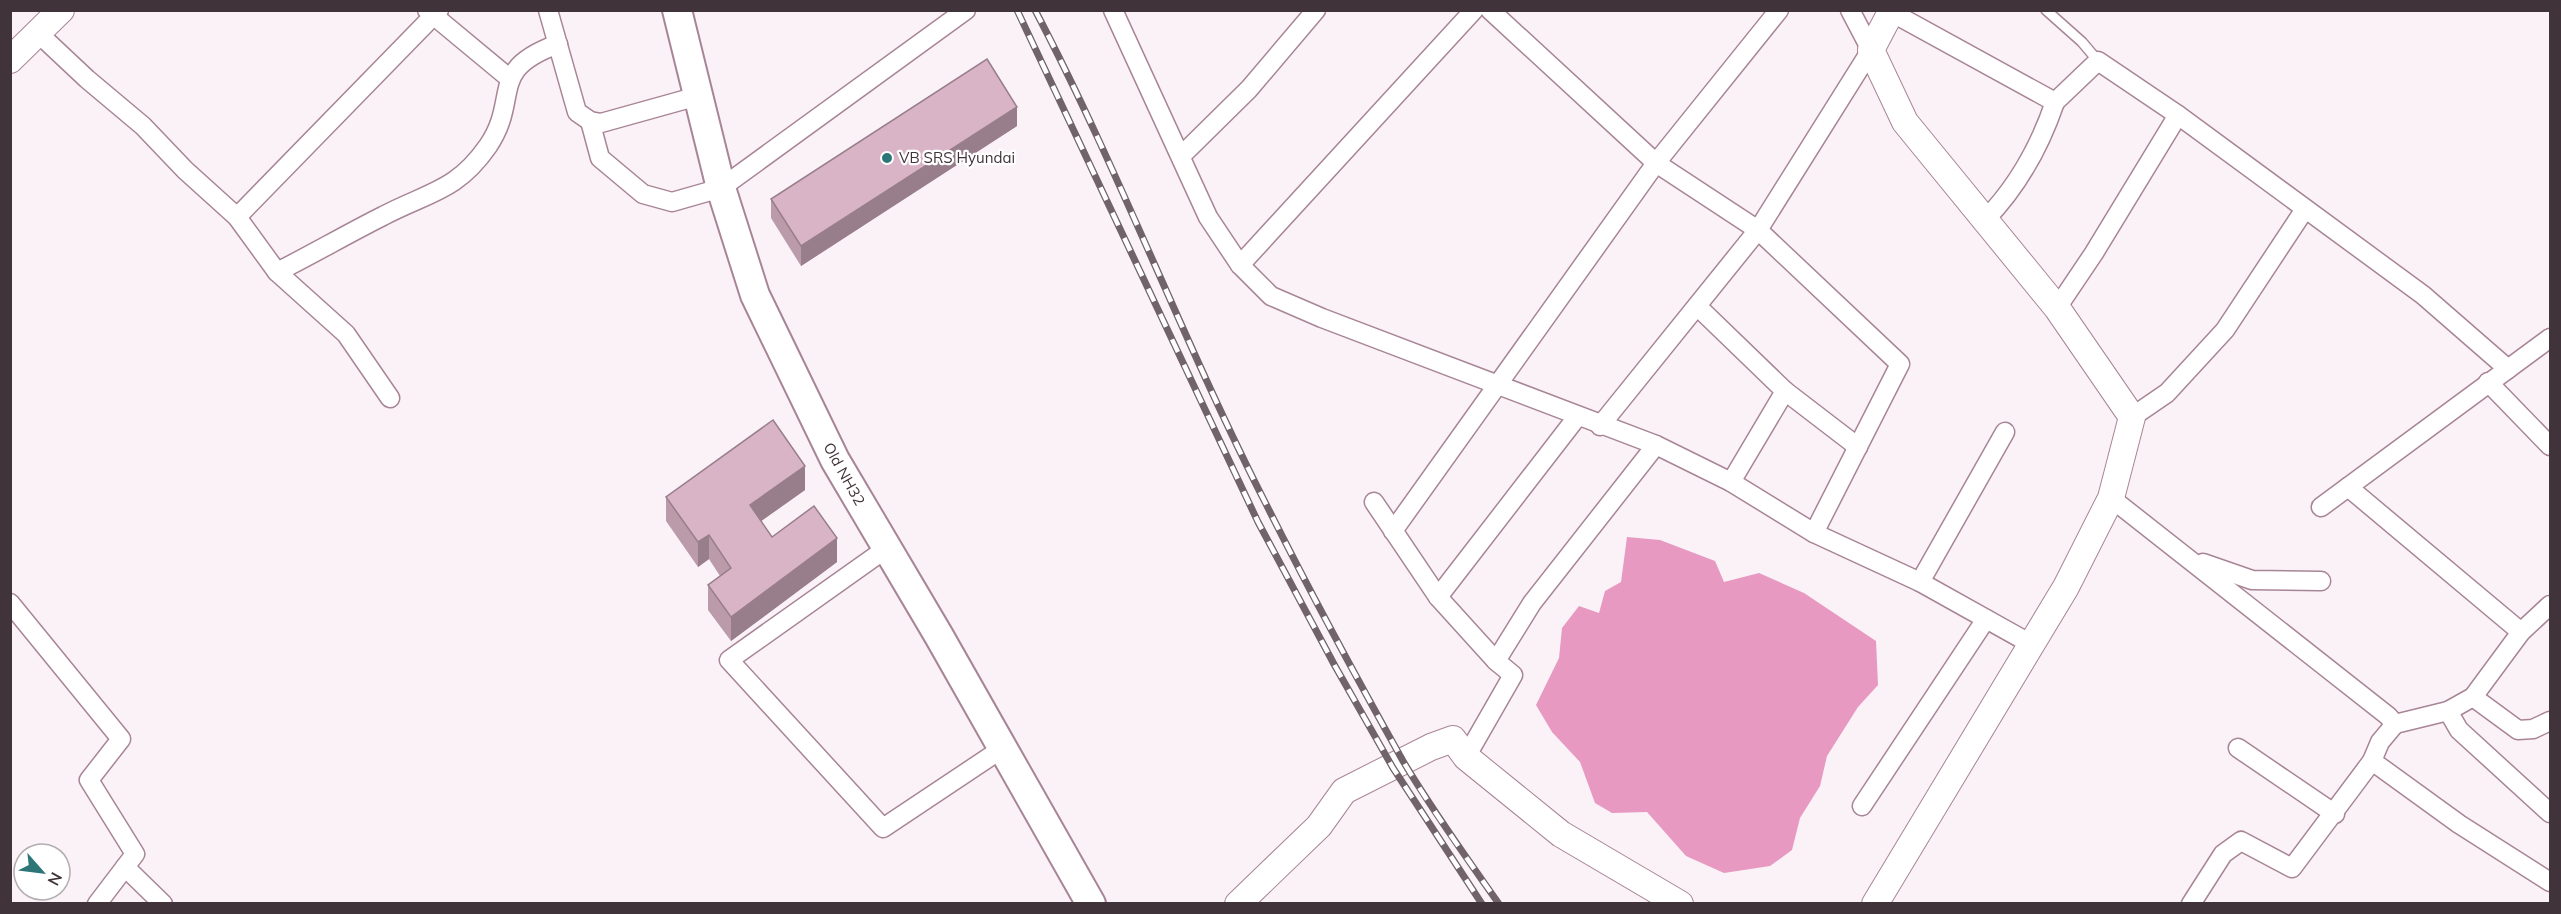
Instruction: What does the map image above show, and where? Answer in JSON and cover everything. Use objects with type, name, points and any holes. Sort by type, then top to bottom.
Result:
[{"type":"main road","name":"Old NH32","points":[[677,10],[721,188],[755,295],[835,460],[1091,903]]},
{"type":"street","points":[[10,60],[61,10]]},
{"type":"street","points":[[548,10],[577,112],[590,121],[601,123],[698,96]]},
{"type":"street","points":[[590,121],[600,158],[643,194],[672,202],[721,188],[966,10]]},
{"type":"street","points":[[1113,10],[1209,216],[1240,265],[1271,296],[1600,426],[1656,445],[1731,482],[1814,533],[1920,582],[2031,644]]},
{"type":"street","points":[[1180,156],[1249,89],[1316,10]]},
{"type":"street","points":[[1240,265],[1474,10]]},
{"type":"street","points":[[1490,10],[1656,163],[1758,230],[1900,364],[1814,533]]},
{"type":"street","points":[[1394,531],[1656,163],[1779,10]]},
{"type":"street","points":[[1850,10],[1905,122],[2057,308],[2132,417]]},
{"type":"street","points":[[1600,426],[1758,230],[1871,50],[1891,11],[2055,102]]},
{"type":"street","points":[[237,217],[433,12],[509,78]]},
{"type":"street","points":[[38,33],[87,79],[143,126],[185,170],[237,217],[277,272],[346,334],[390,398]]},
{"type":"street","points":[[277,272],[385,214],[441,191],[464,174],[487,147],[502,123],[509,78],[519,66],[539,51],[558,44]]},
{"type":"street","points":[[1985,219],[2003,201],[2036,149],[2055,102],[2098,62],[2178,115],[2423,295],[2508,369]]},
{"type":"street","points":[[2057,308],[2094,253],[2178,115]]},
{"type":"street","points":[[1875,903],[2066,586],[2111,498],[2132,417],[2167,393],[2225,330],[2305,209]]},
{"type":"street","points":[[1697,306],[1785,391],[1858,447]]},
{"type":"street","points":[[2321,507],[2488,382],[2550,340]]},
{"type":"street","points":[[2488,382],[2550,446]]},
{"type":"street","points":[[1731,482],[1785,391]]},
{"type":"street","points":[[1438,597],[1577,417]]},
{"type":"street","points":[[1920,582],[2005,432]]},
{"type":"street","points":[[1496,661],[1532,603],[1656,445]]},
{"type":"street","points":[[2348,487],[2521,632]]},
{"type":"street","points":[[2111,498],[2374,703],[2395,724]]},
{"type":"street","points":[[1374,502],[1438,597],[1496,661],[1513,675],[1466,756]]},
{"type":"street","points":[[887,548],[729,660],[884,828],[1003,748]]},
{"type":"street","points":[[2191,560],[2252,579],[2321,581]]},
{"type":"street","points":[[10,603],[121,740],[89,780],[135,854],[97,903]]},
{"type":"street","points":[[2191,903],[2223,854],[2241,841],[2292,868],[2372,761],[2380,742],[2395,724],[2448,711],[2473,697],[2521,632],[2550,604]]},
{"type":"street","points":[[1862,806],[1986,619]]},
{"type":"street","points":[[2473,697],[2518,730],[2533,729],[2550,721]]},
{"type":"street","points":[[2448,711],[2458,730],[2550,813]]},
{"type":"street","points":[[1238,903],[1319,826],[1344,791],[1431,747],[1453,739],[1466,756],[1561,834],[1680,903]]},
{"type":"street","points":[[2238,748],[2334,814]]},
{"type":"street","points":[[2372,761],[2459,824],[2550,882]]},
{"type":"street","points":[[125,867],[163,903]]},
{"type":"lane","points":[[2046,10],[2082,42],[2098,62]]},
{"type":"shaded area","points":[[1627,537],[1660,540],[1715,561],[1724,582],[1759,573],[1804,593],[1876,641],[1878,685],[1858,707],[1827,756],[1820,786],[1800,818],[1792,850],[1770,866],[1724,873],[1686,856],[1647,812],[1612,813],[1595,803],[1580,762],[1552,732],[1536,705],[1559,658],[1562,628],[1579,606],[1599,613],[1605,591],[1621,582]]},
{"type":"building","points":[[987,59],[1017,107],[801,246],[771,199]]},
{"type":"building","points":[[773,420],[805,466],[750,505],[772,537],[814,506],[837,538],[731,617],[708,585],[731,568],[709,535],[698,542],[666,497]]},
{"type":"railway","points":[[1017,10],[1258,522],[1393,768],[1482,904]]},
{"type":"railway","points":[[1035,10],[1095,133],[1237,445],[1300,570],[1403,761],[1437,815],[1499,904]]},
{"type":"place","name":"VB SRS Hyundai","points":[[887,158]]}]
